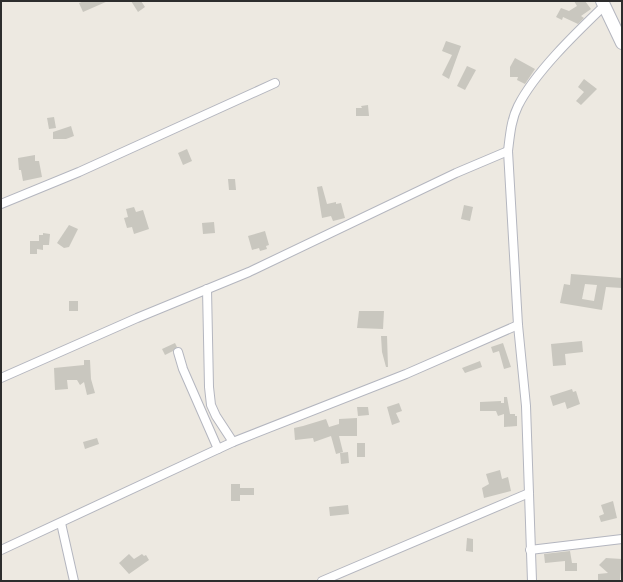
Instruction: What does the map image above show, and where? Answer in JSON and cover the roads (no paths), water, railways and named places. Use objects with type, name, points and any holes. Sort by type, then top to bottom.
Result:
[{"type":"street","points":[[532,581],[526,406],[518,325],[508,151],[513,118],[525,93],[603,3],[622,43]]},
{"type":"street","points":[[1,204],[79,172],[275,82]]},
{"type":"street","points":[[1,378],[249,272],[456,173],[508,151]]},
{"type":"street","points":[[207,289],[209,387],[211,404],[216,416],[233,442]]},
{"type":"street","points":[[1,550],[233,442],[406,374],[518,325]]},
{"type":"street","points":[[178,352],[183,369],[218,449]]},
{"type":"street","points":[[322,581],[529,493]]},
{"type":"street","points":[[61,523],[74,581]]},
{"type":"street","points":[[530,550],[622,539]]}]
